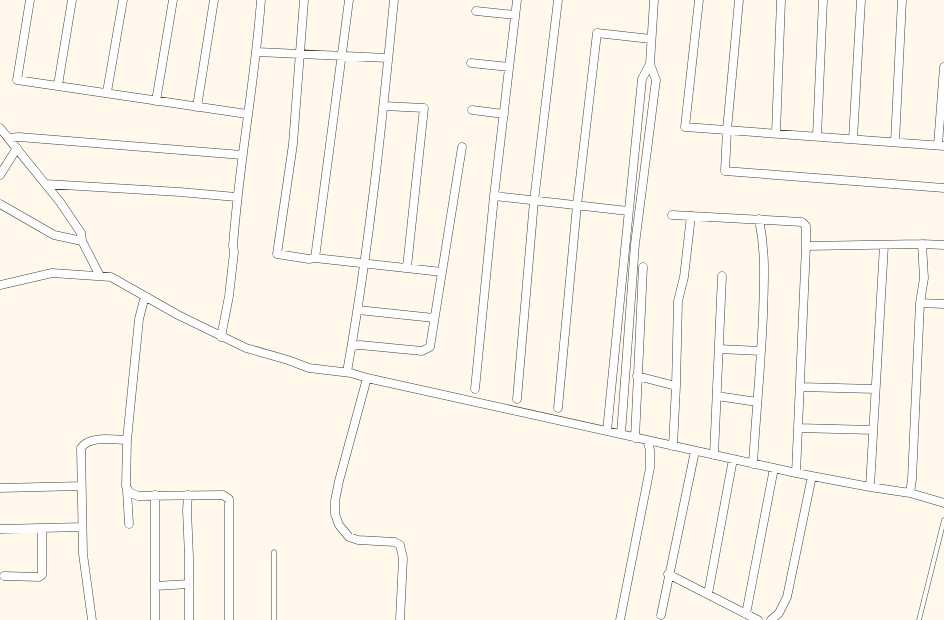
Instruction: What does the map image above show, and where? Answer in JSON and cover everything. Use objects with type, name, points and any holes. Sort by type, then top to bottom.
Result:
[{"type":"street","points":[[30,0],[17,80],[247,114]]},
{"type":"street","points":[[58,85],[72,0]]},
{"type":"street","points":[[107,92],[123,0]]},
{"type":"street","points":[[156,102],[173,0]]},
{"type":"street","points":[[197,107],[214,0]]},
{"type":"street","points":[[221,337],[229,296],[234,252],[236,197],[257,52],[261,0]]},
{"type":"street","points":[[304,0],[293,144],[277,254],[309,259],[315,258],[442,272]]},
{"type":"street","points":[[315,258],[349,0]]},
{"type":"street","points":[[347,372],[358,310],[384,106],[394,0]]},
{"type":"street","points":[[475,389],[494,196],[517,0]]},
{"type":"street","points":[[517,399],[534,201],[558,0]]},
{"type":"street","points":[[621,434],[636,244],[656,80],[650,64],[654,0]]},
{"type":"street","points":[[699,0],[685,127],[941,146],[944,66]]},
{"type":"street","points":[[739,0],[726,130],[725,171],[944,188]]},
{"type":"street","points":[[776,133],[781,0]]},
{"type":"street","points":[[817,136],[823,0]]},
{"type":"street","points":[[853,139],[860,0]]},
{"type":"street","points":[[895,142],[902,0]]},
{"type":"street","points":[[476,11],[515,15]]},
{"type":"street","points":[[558,408],[577,206],[597,33],[651,39]]},
{"type":"street","points":[[257,52],[388,58]]},
{"type":"street","points":[[471,63],[509,67]]},
{"type":"street","points":[[607,431],[642,79],[650,64]]},
{"type":"street","points":[[384,106],[424,108],[407,267]]},
{"type":"street","points":[[472,110],[504,114]]},
{"type":"street","points":[[0,128],[60,202],[81,233],[82,241],[100,276]]},
{"type":"street","points":[[8,138],[19,137],[242,155]]},
{"type":"street","points":[[352,346],[360,345],[422,351],[430,347],[462,147]]},
{"type":"street","points":[[0,175],[17,148]]},
{"type":"street","points":[[46,184],[236,197]]},
{"type":"street","points":[[494,196],[628,211]]},
{"type":"street","points":[[0,204],[54,235],[82,241]]},
{"type":"street","points":[[672,216],[802,222],[806,226],[796,473]]},
{"type":"street","points":[[673,446],[678,301],[684,277],[691,216]]},
{"type":"street","points":[[753,464],[761,351],[765,254],[759,219]]},
{"type":"street","points":[[910,493],[920,303],[924,278],[922,244]]},
{"type":"street","points":[[870,487],[884,245]]},
{"type":"street","points":[[806,246],[944,245]]},
{"type":"street","points":[[635,438],[643,267]]},
{"type":"street","points":[[0,285],[52,273],[111,277],[221,337],[246,348],[309,368],[347,372],[753,464],[910,493],[944,503]]},
{"type":"street","points":[[714,455],[722,276]]},
{"type":"street","points":[[128,524],[126,486],[127,440],[139,319],[144,296]]},
{"type":"street","points":[[920,303],[944,304]]},
{"type":"street","points":[[358,310],[434,318]]},
{"type":"street","points":[[719,349],[761,351]]},
{"type":"street","points":[[637,376],[676,386]]},
{"type":"street","points":[[367,378],[339,481],[335,500],[335,514],[339,525],[349,537],[358,540],[395,542],[400,545],[403,558],[400,620]]},
{"type":"street","points":[[800,387],[875,389]]},
{"type":"street","points":[[718,396],[757,402]]},
{"type":"street","points":[[798,428],[873,430]]},
{"type":"street","points":[[92,620],[83,554],[80,453],[84,444],[93,440],[127,440]]},
{"type":"street","points":[[620,620],[650,468],[650,450],[647,440]]},
{"type":"street","points":[[661,614],[695,451]]},
{"type":"street","points":[[708,594],[733,459]]},
{"type":"street","points":[[746,614],[774,468]]},
{"type":"street","points":[[771,620],[779,613],[787,597],[812,476]]},
{"type":"street","points":[[0,488],[81,486]]},
{"type":"street","points":[[127,490],[138,496],[223,495],[229,500],[229,620]]},
{"type":"street","points":[[155,496],[155,620]]},
{"type":"street","points":[[188,496],[189,620]]},
{"type":"street","points":[[0,529],[82,527]]},
{"type":"street","points":[[4,576],[42,575],[42,528]]},
{"type":"street","points":[[668,574],[758,620]]},
{"type":"street","points":[[155,586],[189,584]]},
{"type":"lane","points":[[920,620],[944,520]]},
{"type":"lane","points":[[274,552],[274,620]]}]
